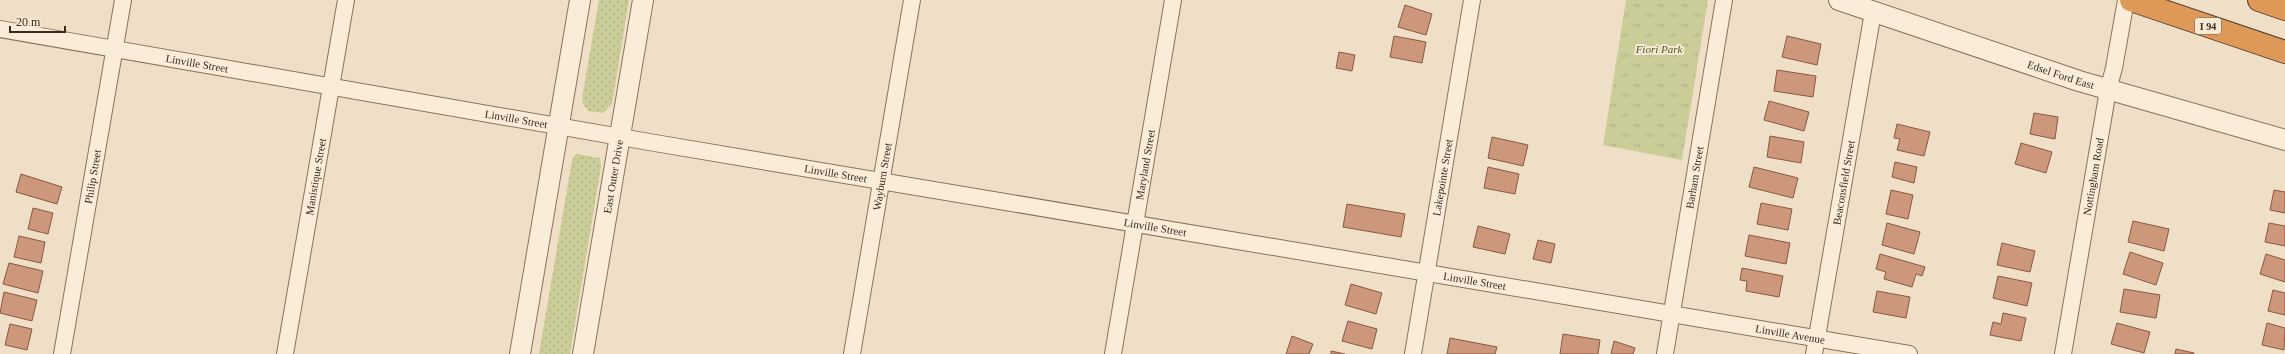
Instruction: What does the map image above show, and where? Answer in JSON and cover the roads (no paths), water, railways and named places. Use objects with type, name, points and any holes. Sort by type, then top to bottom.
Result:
[{"type":"highway","name":"I 94","points":[[2131,0],[2285,52]]},
{"type":"highway","points":[[2259,0],[2285,9]]},
{"type":"street","name":"Philip Street","points":[[62,354],[123,0]]},
{"type":"street","name":"Manistique Street","points":[[285,354],[346,0]]},
{"type":"street","points":[[520,354],[580,0]]},
{"type":"street","name":"East Outer Drive","points":[[583,354],[643,0]]},
{"type":"street","name":"Wayburn Street","points":[[852,354],[912,0]]},
{"type":"street","name":"Maryland Street","points":[[1113,354],[1173,0]]},
{"type":"street","name":"Lakepointe Street","points":[[1413,354],[1472,0]]},
{"type":"street","name":"Barham Street","points":[[1664,354],[1724,0]]},
{"type":"street","name":"Edsel Ford East","points":[[1839,0],[2108,90],[2285,140]]},
{"type":"street","name":"Nottingham Road","points":[[2063,354],[2108,90],[2114,68],[2126,0]]},
{"type":"street","name":"Beaconsfield Street","points":[[1814,354],[1873,12]]},
{"type":"street","name":"Linville Street","points":[[0,29],[881,182],[1671,313]]},
{"type":"street","name":"Linville Avenue","points":[[1671,313],[1909,354]]},
{"type":"park label","name":"Fiori Park","points":[[1659,49]]}]
